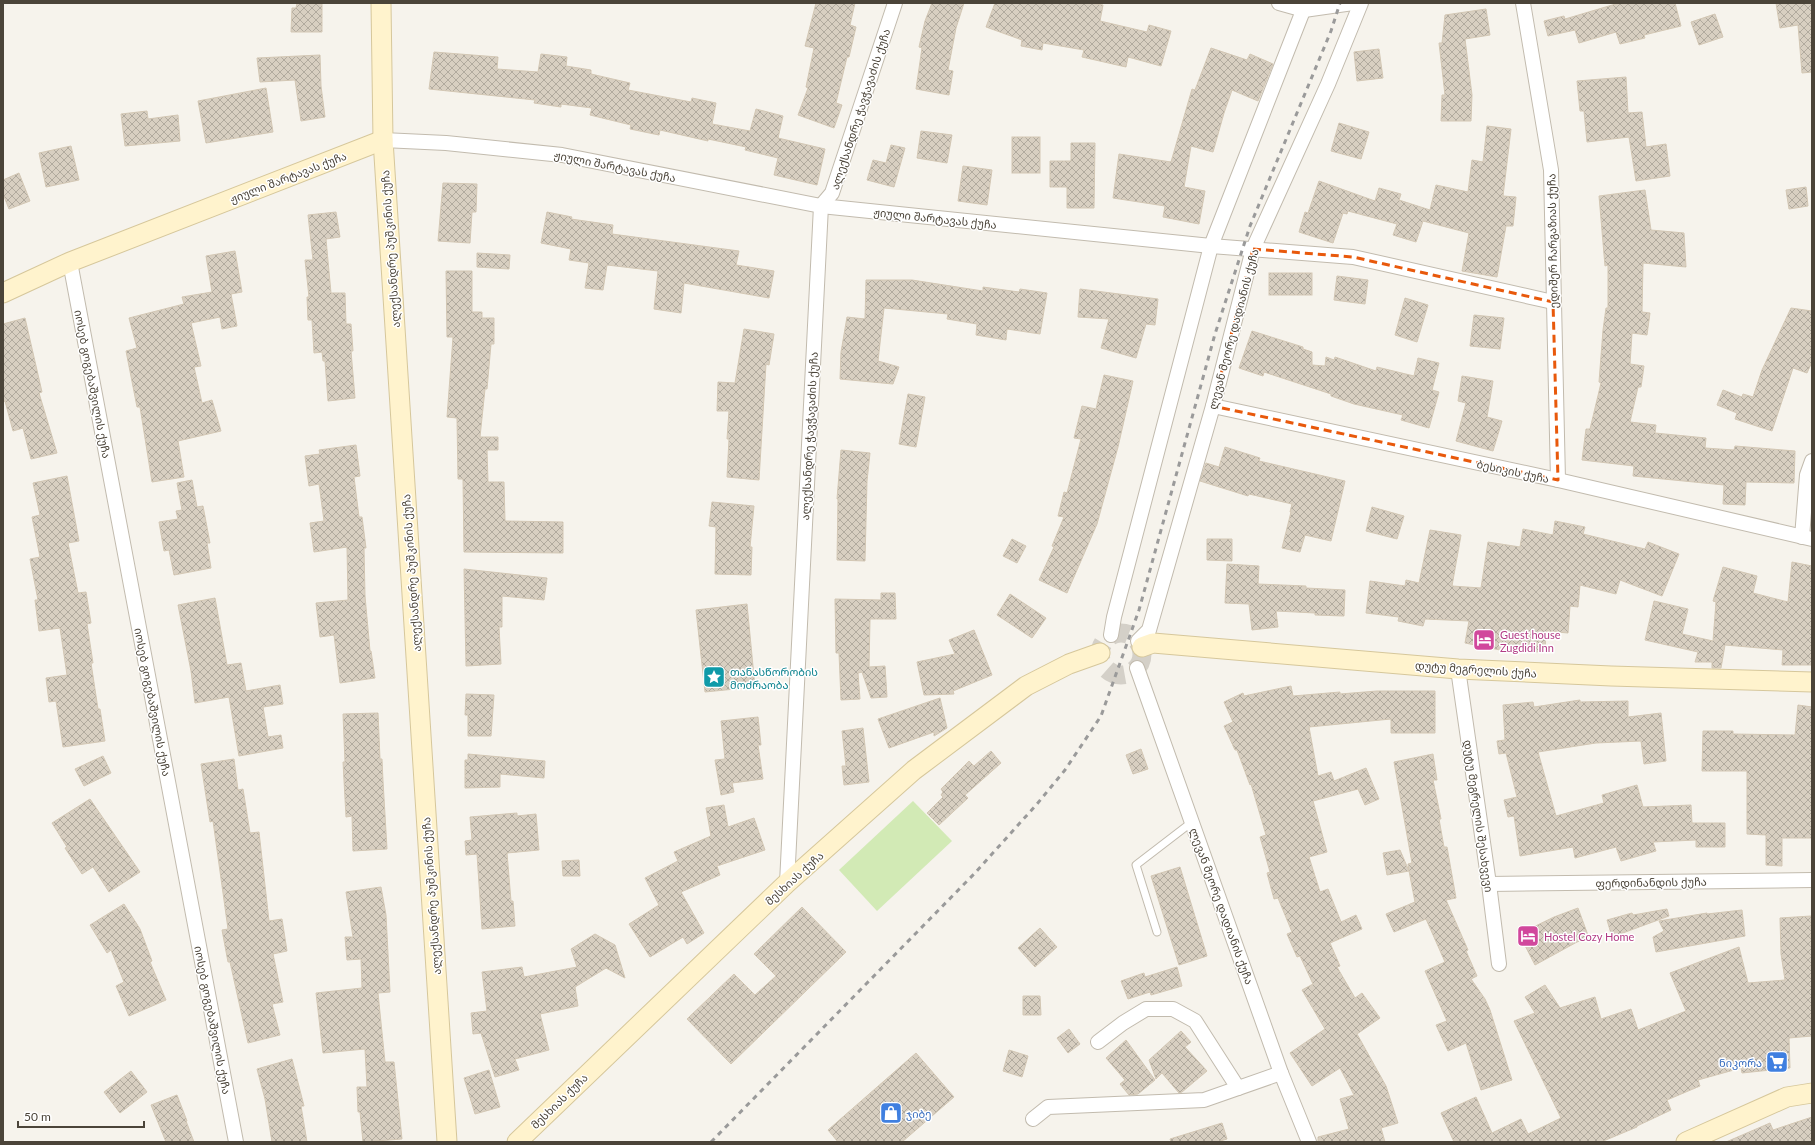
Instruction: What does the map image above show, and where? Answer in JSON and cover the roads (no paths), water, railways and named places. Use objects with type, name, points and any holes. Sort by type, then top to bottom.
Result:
[{"type":"street","name":"ალექსანდრე პუშკინის ქუჩა","points":[[381,3],[384,140],[447,1142]]},
{"type":"street","name":"ალექსანდრე ჭავჭავაძის ქუჩა","points":[[787,883],[821,206],[832,193],[895,3]]},
{"type":"street","points":[[1279,3],[1305,6],[1354,3]]},
{"type":"street","name":"ლევან მეორე დადიანის ქუჩა","points":[[1140,644],[1149,630],[1213,406],[1253,249],[1328,84],[1361,3]]},
{"type":"street","name":"ედიშერ ჩარგაზიას ქუჩა","points":[[1524,3],[1551,170],[1558,480]]},
{"type":"street","points":[[1111,635],[1114,617],[1211,246],[1305,6]]},
{"type":"street","name":"ჟიული შარტავას ქუჩა","points":[[3,293],[70,262],[384,140],[446,142],[562,155],[821,206],[1211,246],[1353,257],[1553,302]]},
{"type":"street","name":"იოსებ გოგებაშვილის ქუჩა","points":[[70,262],[236,1142]]},
{"type":"street","name":"ბესიკის ქუჩა","points":[[1213,406],[1558,480],[1807,538]]},
{"type":"street","points":[[1807,538],[1807,475],[1812,461]]},
{"type":"street","name":"დუტუ მეგრელის ქუჩა","points":[[1140,644],[1458,669],[1618,677],[1812,682]]},
{"type":"street","name":"მესხიას ქუჩა","points":[[517,1142],[787,883],[914,770],[1026,686],[1069,664],[1100,653]]},
{"type":"street","name":"ლევან მეორე დადიანის ქუჩა","points":[[1137,668],[1281,1073],[1309,1142]]},
{"type":"street","name":"დუტუ მეგრელის შესახვევი","points":[[1458,669],[1499,964]]},
{"type":"street","name":"ფერდინანდის ქუჩა","points":[[1489,884],[1812,880]]},
{"type":"street","points":[[1098,1042],[1146,1009],[1173,1009],[1195,1021],[1238,1088]]},
{"type":"street","points":[[1033,1119],[1048,1107],[1204,1100],[1281,1073]]},
{"type":"street","points":[[1686,1142],[1787,1097],[1812,1093]]},
{"type":"lane","points":[[1157,932],[1136,865],[1192,822]]},
{"type":"tunnel","points":[[1117,633],[1125,633],[1133,636],[1139,642],[1142,654],[1139,666],[1133,672],[1125,675],[1117,675],[1109,672],[1103,666],[1100,658],[1100,650],[1103,642],[1109,636],[1117,633]]},
{"type":"railway","points":[[711,1142],[974,874],[1037,804],[1065,770],[1101,716],[1139,610],[1215,334],[1250,226],[1331,31],[1340,3]]},
{"type":"place","name":"Guest house Zugdidi Inn","points":[[1484,640]]},
{"type":"place","name":"თანასწორობის მოძრაობა","points":[[714,677]]},
{"type":"place","name":"Hostel Cozy Home","points":[[1528,936]]},
{"type":"place","name":"ნიკორა","points":[[1777,1062]]},
{"type":"place","name":"ჯიბე","points":[[891,1113]]}]
